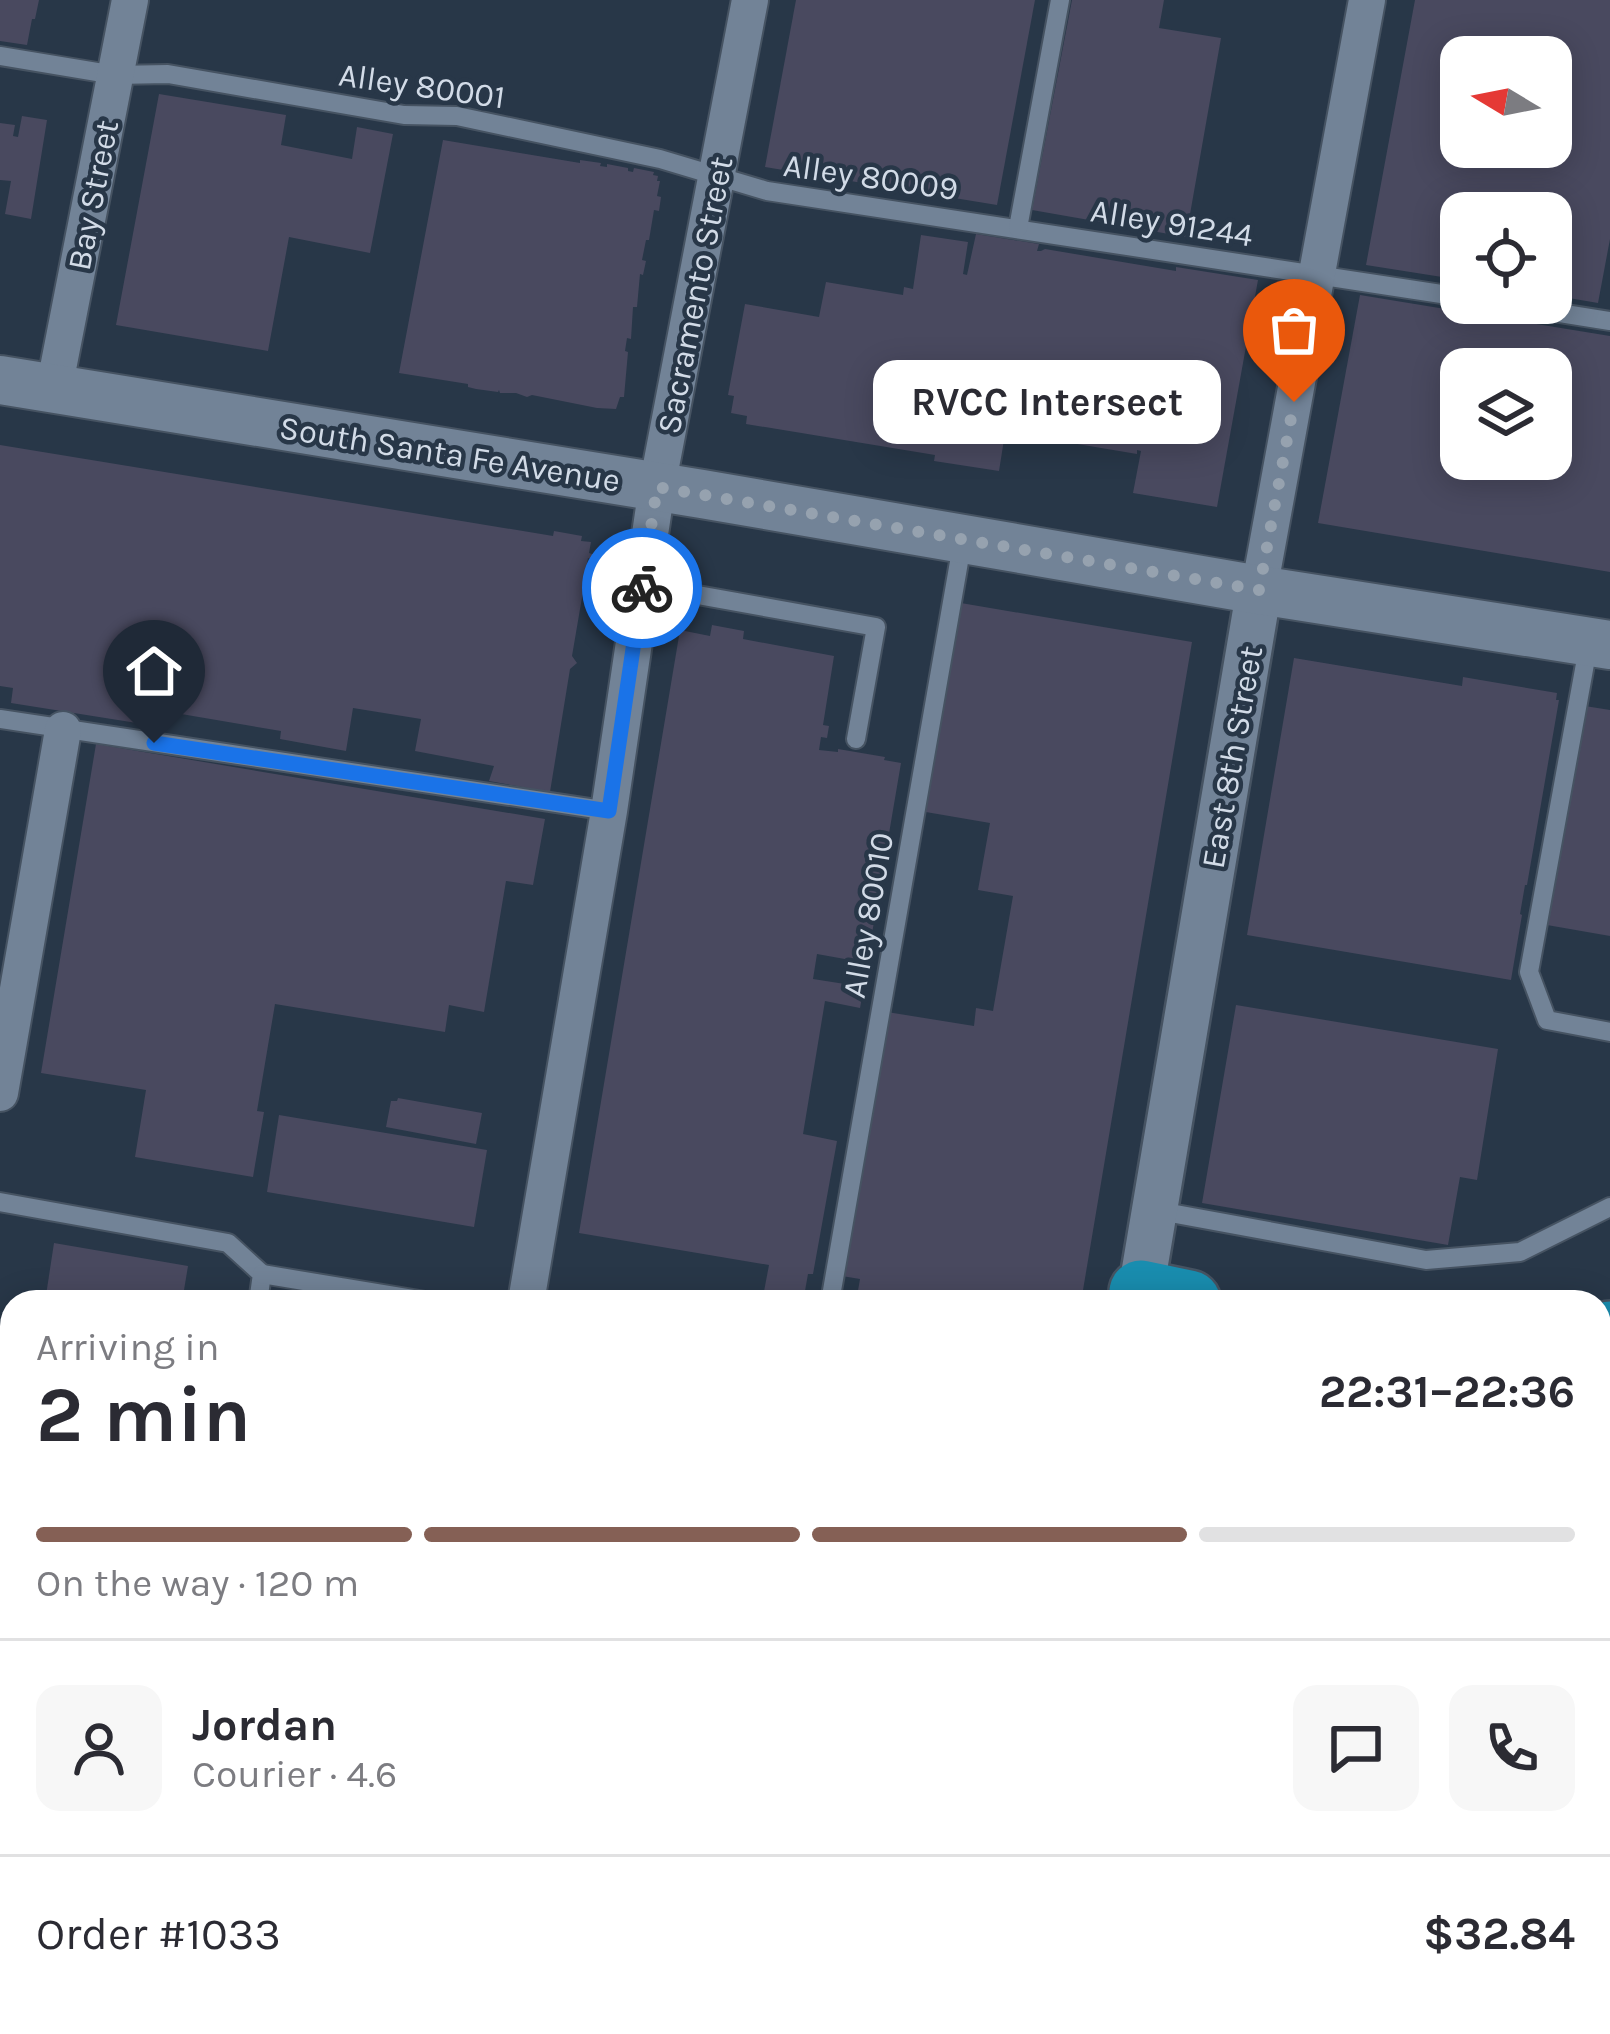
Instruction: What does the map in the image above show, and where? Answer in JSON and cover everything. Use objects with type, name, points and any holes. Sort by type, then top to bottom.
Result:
[{"type":"main road","name":"South Santa Fe Avenue","points":[[0,380],[1600,644]]},
{"type":"street","name":"Bay Street","points":[[54,389],[130,0]]},
{"type":"street","name":"Sacramento Street","points":[[528,1290],[609,811],[657,487],[751,0]]},
{"type":"street","name":"East 8th Street","points":[[1156,1290],[1154,1210],[1259,590],[1367,0]]},
{"type":"street","points":[[0,1093],[63,730]]},
{"type":"lane","points":[[1018,228],[1060,0]]},
{"type":"lane","name":"Alley 80001","points":[[0,56],[115,75],[168,74],[404,116],[457,116],[661,159],[717,177]]},
{"type":"lane","name":"Alley 80009","points":[[717,177],[766,191],[1018,228]]},
{"type":"lane","name":"Alley 91244","points":[[1018,228],[1440,294]]},
{"type":"lane","points":[[1572,315],[1610,321]]},
{"type":"lane","name":"Alley 80010","points":[[832,1290],[963,539]]},
{"type":"lane","points":[[642,585],[876,627],[856,740]]},
{"type":"lane","points":[[1600,644],[1529,972],[1547,1021],[1610,1032]]},
{"type":"lane","points":[[0,719],[609,811]]},
{"type":"lane","points":[[0,1202],[228,1243],[262,1274],[359,1290]]},
{"type":"lane","points":[[1154,1210],[1426,1260],[1520,1252],[1610,1207]]},
{"type":"lane","points":[[259,1290],[262,1274]]},
{"type":"building","points":[[0,0],[39,0],[27,45],[0,41]]},
{"type":"building","points":[[796,0],[1035,0],[997,205],[765,167]]},
{"type":"building","points":[[1072,0],[1164,0],[1159,28],[1221,38],[1186,237],[1032,210]]},
{"type":"building","points":[[1415,0],[1610,0],[1610,239],[1598,303],[1572,299],[1572,192],[1440,192],[1440,277],[1366,265]]},
{"type":"building","points":[[159,94],[286,115],[281,145],[352,159],[357,127],[393,134],[370,253],[289,237],[268,351],[116,325]]},
{"type":"building","points":[[22,116],[47,120],[31,219],[5,214],[11,181],[0,180],[0,123],[15,125],[13,136],[18,137]]},
{"type":"building","points":[[443,140],[633,172],[634,168],[658,176],[659,211],[654,210],[646,240],[642,260],[646,261],[625,351],[624,397],[616,409],[399,373]]},
{"type":"building","points":[[976,234],[1039,244],[1037,251],[1258,280],[1217,507],[1133,493],[1141,451],[1137,450],[1137,454],[1011,433],[1012,428],[1006,427],[999,471],[934,461],[935,455],[746,424],[747,416],[731,413],[734,396],[728,395],[745,304],[819,317],[826,282],[903,295],[904,287],[913,289],[921,235],[968,242],[963,274],[967,275]]},
{"type":"building","points":[[1360,295],[1440,308],[1440,324],[1537,324],[1610,336],[1610,572],[1318,523]]},
{"type":"building","points":[[0,445],[553,536],[554,531],[582,536],[581,541],[591,542],[589,553],[595,555],[594,560],[588,558],[586,569],[592,570],[591,575],[586,574],[572,656],[577,663],[570,669],[550,792],[489,781],[494,766],[415,751],[421,719],[353,708],[346,751],[280,739],[281,731],[146,708],[143,724],[11,703],[13,688],[0,686]]},
{"type":"building","points":[[955,602],[1192,642],[1083,1290],[858,1290],[860,1279],[842,1276],[887,1012],[974,1026],[976,1008],[993,1011],[1013,896],[978,890],[990,823],[920,811]]},
{"type":"building","points":[[712,625],[744,631],[743,639],[834,656],[823,725],[829,726],[819,750],[838,749],[901,763],[867,963],[817,954],[813,979],[864,987],[860,1008],[825,1001],[803,1134],[837,1141],[813,1274],[808,1274],[805,1290],[764,1290],[769,1265],[579,1233],[680,630],[710,636]]},
{"type":"building","points":[[1294,658],[1462,686],[1463,677],[1557,693],[1511,980],[1247,935]]},
{"type":"building","points":[[1585,706],[1610,710],[1610,936],[1547,925]]},
{"type":"building","points":[[96,744],[545,819],[533,885],[506,881],[484,1012],[449,1005],[445,1032],[275,1004],[257,1111],[264,1112],[253,1177],[135,1157],[146,1090],[41,1073]]},
{"type":"building","points":[[1236,1005],[1498,1049],[1477,1180],[1460,1177],[1448,1245],[1202,1203]]},
{"type":"building","points":[[398,1098],[482,1113],[476,1144],[386,1127],[391,1101]]},
{"type":"building","points":[[279,1115],[487,1150],[474,1227],[267,1192]]},
{"type":"building","points":[[54,1243],[188,1266],[184,1290],[47,1290]]},
{"type":"way so far","points":[[642,588],[657,487],[1259,590],[1294,402]]},
{"type":"place","name":"RVCC Intersect","points":[[1294,402]]},
{"type":"route","points":[[154,743],[609,811],[642,588]]}]
